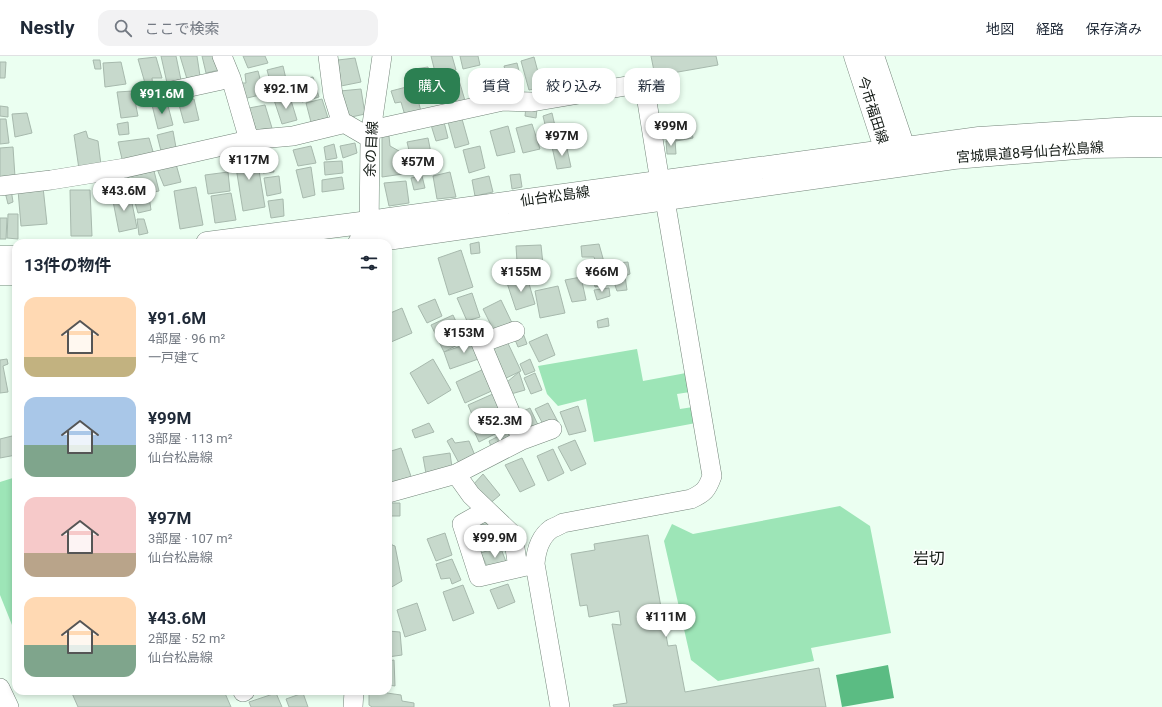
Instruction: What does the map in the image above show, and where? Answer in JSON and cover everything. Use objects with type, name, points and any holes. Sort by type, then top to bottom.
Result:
[{"type":"main road","name":"今市福田線","points":[[855,56],[896,155]]},
{"type":"main road","name":"今市福田線","points":[[873,56],[896,155]]},
{"type":"main road","name":"宮城県道8号仙台松島線","points":[[896,155],[990,136],[1130,128],[1162,128]]},
{"type":"main road","name":"宮城県道8号仙台松島線","points":[[896,155],[954,158],[1074,148],[1162,146]]},
{"type":"main road","name":"仙台松島線","points":[[334,239],[366,238],[896,155]]},
{"type":"main road","points":[[0,257],[12,257]]},
{"type":"main road","points":[[0,274],[12,274]]},
{"type":"street","points":[[222,56],[231,78],[249,140]]},
{"type":"street","points":[[328,56],[333,95],[342,124]]},
{"type":"street","name":"余の目線","points":[[366,238],[370,134],[382,56]]},
{"type":"street","points":[[149,96],[231,78]]},
{"type":"street","points":[[0,186],[51,180],[125,168],[249,140],[293,136],[342,124],[346,124],[370,134],[504,101],[532,102],[644,83],[712,476],[708,487],[700,495],[691,500],[564,523],[551,529],[542,540],[526,566],[480,577],[462,524],[487,510]]},
{"type":"street","points":[[515,331],[481,343],[522,440]]},
{"type":"street","points":[[392,492],[456,474],[522,440],[552,429]]},
{"type":"street","points":[[456,474],[471,495],[513,535],[526,566],[560,707]]},
{"type":"street","points":[[0,688],[9,707]]},
{"type":"street","points":[[353,707],[354,695]]},
{"type":"shaded area","points":[[637,349],[643,381],[686,373],[690,392],[677,394],[680,409],[693,407],[696,423],[594,442],[586,399],[558,406],[547,394],[538,366]]},
{"type":"shaded area","points":[[12,478],[12,625],[0,595],[0,482]]},
{"type":"shaded area","points":[[840,506],[870,526],[891,633],[811,648],[814,661],[718,681],[691,660],[664,541],[672,524],[693,534]]},
{"type":"shaded area","points":[[888,665],[894,698],[842,707],[836,675]]},
{"type":"building","points":[[161,56],[176,56],[181,80],[167,83]]},
{"type":"building","points":[[180,56],[197,56],[200,76],[187,79]]},
{"type":"building","points":[[202,56],[214,56],[219,70],[206,73]]},
{"type":"building","points":[[243,56],[265,56],[268,63],[248,68]]},
{"type":"building","points":[[431,56],[452,56],[455,68],[434,68]]},
{"type":"building","points":[[460,56],[478,56],[480,65],[463,69]]},
{"type":"building","points":[[651,56],[716,56],[718,65],[680,72],[680,68],[653,68]]},
{"type":"building","points":[[156,57],[162,78],[152,78],[153,89],[147,90],[138,59]]},
{"type":"building","points":[[534,57],[537,68],[532,68],[532,89],[529,90],[521,61]]},
{"type":"building","points":[[355,58],[361,82],[341,86],[338,60]]},
{"type":"building","points":[[93,60],[100,60],[101,69],[95,69]]},
{"type":"building","points":[[0,62],[6,62],[5,78],[0,78]]},
{"type":"building","points":[[121,62],[126,84],[105,87],[103,63]]},
{"type":"building","points":[[517,63],[518,68],[504,68],[504,66]]},
{"type":"building","points":[[283,66],[289,92],[274,95],[267,70]]},
{"type":"building","points":[[258,71],[264,94],[243,99],[241,83],[246,83],[245,74]]},
{"type":"building","points":[[313,77],[319,97],[302,102],[296,80]]},
{"type":"building","points":[[460,84],[466,104],[449,109],[448,104],[460,104]]},
{"type":"building","points":[[404,88],[404,104],[419,104],[422,115],[406,119],[401,102],[395,103],[391,91]]},
{"type":"building","points":[[361,89],[365,114],[347,118],[340,91]]},
{"type":"building","points":[[133,91],[138,116],[121,118],[117,92]]},
{"type":"building","points":[[290,97],[297,120],[282,124],[274,100]]},
{"type":"building","points":[[194,99],[199,120],[184,123],[178,101]]},
{"type":"building","points":[[322,99],[328,118],[311,122],[306,103]]},
{"type":"building","points":[[167,102],[173,125],[158,129],[152,105]]},
{"type":"building","points":[[265,105],[272,128],[256,130],[249,108]]},
{"type":"building","points":[[0,106],[8,107],[8,117],[0,116]]},
{"type":"building","points":[[526,107],[537,109],[536,118],[525,116]]},
{"type":"building","points":[[27,113],[32,133],[15,137],[12,114]]},
{"type":"building","points":[[552,113],[558,139],[549,141],[543,116]]},
{"type":"building","points":[[0,119],[6,119],[9,143],[0,144]]},
{"type":"building","points":[[462,119],[469,144],[455,148],[448,122]]},
{"type":"building","points":[[128,122],[129,134],[119,135],[117,124]]},
{"type":"building","points":[[444,122],[448,138],[436,141],[431,125]]},
{"type":"building","points":[[532,124],[540,149],[523,153],[516,128]]},
{"type":"building","points":[[508,126],[515,152],[497,156],[490,131]]},
{"type":"building","points":[[691,127],[693,138],[676,141],[674,130]]},
{"type":"building","points":[[86,131],[88,138],[98,141],[101,165],[79,169],[74,135]]},
{"type":"building","points":[[173,131],[177,153],[162,155],[157,135]]},
{"type":"building","points":[[382,134],[389,136],[390,146],[399,151],[403,174],[382,177]]},
{"type":"building","points":[[149,138],[154,155],[123,163],[118,142]]},
{"type":"building","points":[[428,138],[434,168],[414,171],[407,142]]},
{"type":"building","points":[[675,140],[676,154],[667,154],[666,141]]},
{"type":"building","points":[[355,143],[357,153],[343,158],[340,146]]},
{"type":"building","points":[[334,144],[337,158],[326,160],[324,147]]},
{"type":"building","points":[[566,144],[571,167],[557,169],[552,147]]},
{"type":"building","points":[[311,146],[316,163],[298,166],[293,150]]},
{"type":"building","points":[[480,146],[485,168],[469,173],[463,150]]},
{"type":"building","points":[[13,147],[15,177],[0,178],[0,148]]},
{"type":"building","points":[[271,149],[274,172],[263,173],[258,150]]},
{"type":"building","points":[[256,152],[265,207],[243,211],[234,155]]},
{"type":"building","points":[[342,161],[343,173],[325,175],[324,162]]},
{"type":"building","points":[[176,164],[181,182],[164,186],[157,169]]},
{"type":"building","points":[[311,167],[315,195],[303,198],[296,170]]},
{"type":"building","points":[[154,171],[159,191],[133,196],[128,177]]},
{"type":"building","points":[[228,172],[230,191],[208,194],[205,175]]},
{"type":"building","points":[[450,172],[456,197],[437,199],[433,176]]},
{"type":"building","points":[[520,174],[522,187],[512,189],[510,175]]},
{"type":"building","points":[[279,176],[281,193],[267,196],[264,178]]},
{"type":"building","points":[[422,176],[425,188],[414,190],[411,178]]},
{"type":"building","points":[[489,176],[493,192],[475,196],[472,180]]},
{"type":"building","points":[[342,177],[344,189],[322,192],[322,180]]},
{"type":"building","points":[[406,181],[409,203],[389,206],[384,183]]},
{"type":"building","points":[[43,187],[47,224],[21,226],[18,190]]},
{"type":"building","points":[[196,187],[203,225],[180,229],[174,191]]},
{"type":"building","points":[[11,189],[13,202],[8,204],[5,192]]},
{"type":"building","points":[[70,190],[90,190],[92,236],[71,236]]},
{"type":"building","points":[[130,193],[137,228],[119,232],[112,196]]},
{"type":"building","points":[[231,193],[236,220],[215,223],[211,196]]},
{"type":"building","points":[[149,196],[151,210],[138,213],[134,199]]},
{"type":"building","points":[[283,199],[284,216],[271,218],[268,201]]},
{"type":"building","points":[[8,214],[18,214],[18,239],[7,238]]},
{"type":"building","points":[[0,218],[7,218],[6,239],[0,239]]},
{"type":"building","points":[[137,219],[144,219],[148,233],[139,235]]},
{"type":"building","points":[[479,242],[480,253],[471,254],[470,244]]},
{"type":"building","points":[[599,244],[604,262],[596,263],[594,257],[582,257],[581,246]]},
{"type":"building","points":[[541,245],[544,274],[518,277],[516,246]]},
{"type":"building","points":[[461,250],[473,287],[449,295],[438,258]]},
{"type":"building","points":[[628,262],[630,274],[625,276],[627,290],[617,291],[610,271],[617,269],[618,263]]},
{"type":"building","points":[[605,265],[609,284],[595,287],[591,269]]},
{"type":"building","points":[[527,277],[535,304],[516,310],[507,283]]},
{"type":"building","points":[[581,277],[586,300],[572,302],[565,280]]},
{"type":"building","points":[[558,286],[565,313],[540,318],[535,291]]},
{"type":"building","points":[[609,288],[610,296],[597,300],[594,290]]},
{"type":"building","points":[[472,293],[480,317],[467,321],[457,298]]},
{"type":"building","points":[[435,299],[442,316],[427,323],[418,306]]},
{"type":"building","points":[[501,300],[512,323],[494,331],[483,309]]},
{"type":"building","points":[[402,308],[412,333],[392,342],[392,312]]},
{"type":"building","points":[[453,315],[465,341],[444,352],[431,325]]},
{"type":"building","points":[[608,318],[609,326],[598,328],[597,321]]},
{"type":"building","points":[[523,333],[527,344],[518,347],[514,337]]},
{"type":"building","points":[[547,334],[555,355],[539,362],[529,342]]},
{"type":"building","points":[[505,337],[521,371],[502,380],[486,346]]},
{"type":"building","points":[[478,340],[484,357],[450,369],[444,352]]},
{"type":"building","points":[[7,359],[8,364],[3,366],[8,392],[0,393],[0,360]]},
{"type":"building","points":[[433,359],[451,390],[428,404],[410,373]]},
{"type":"building","points":[[530,359],[535,371],[525,375],[520,364]]},
{"type":"building","points":[[486,368],[496,389],[465,403],[456,382]]},
{"type":"building","points":[[519,372],[525,390],[511,394],[507,382]]},
{"type":"building","points":[[535,373],[542,390],[531,394],[524,378]]},
{"type":"building","points":[[495,393],[505,414],[477,426],[468,405]]},
{"type":"building","points":[[548,403],[558,422],[545,428],[535,409]]},
{"type":"building","points":[[578,406],[586,431],[569,435],[560,412]]},
{"type":"building","points":[[530,408],[538,425],[527,430],[519,413]]},
{"type":"building","points":[[429,423],[434,432],[415,438],[412,430]]},
{"type":"building","points":[[491,423],[497,433],[479,442],[474,431]]},
{"type":"building","points":[[507,432],[512,441],[493,452],[489,441]]},
{"type":"building","points":[[12,436],[12,456],[0,458],[0,439]]},
{"type":"building","points":[[452,438],[455,443],[469,441],[476,458],[460,465],[447,441]]},
{"type":"building","points":[[575,440],[586,464],[571,471],[558,447]]},
{"type":"building","points":[[401,448],[413,482],[392,489],[392,451]]},
{"type":"building","points":[[553,449],[564,473],[548,481],[537,456]]},
{"type":"building","points":[[450,453],[453,475],[427,479],[423,457]]},
{"type":"building","points":[[522,458],[535,485],[520,492],[505,465]]},
{"type":"building","points":[[483,474],[500,495],[488,505],[472,486]]},
{"type":"building","points":[[392,503],[400,503],[400,516],[392,516]]},
{"type":"building","points":[[489,523],[496,543],[480,549],[473,527]]},
{"type":"building","points":[[445,533],[452,555],[436,561],[427,539]]},
{"type":"building","points":[[648,535],[668,646],[676,645],[685,692],[819,668],[826,707],[614,707],[613,705],[627,703],[612,624],[621,625],[619,611],[589,617],[587,605],[580,606],[571,554],[595,550],[594,544]]},
{"type":"building","points":[[392,545],[395,546],[402,581],[392,587]]},
{"type":"building","points":[[500,546],[508,567],[489,571],[481,553]]},
{"type":"building","points":[[452,559],[461,580],[452,584],[450,578],[441,579],[436,564]]},
{"type":"building","points":[[508,584],[515,602],[498,609],[490,590]]},
{"type":"building","points":[[463,585],[474,613],[453,621],[443,592]]},
{"type":"building","points":[[417,603],[426,630],[405,637],[397,610]]},
{"type":"building","points":[[392,631],[400,632],[402,655],[392,656]]},
{"type":"building","points":[[392,660],[394,660],[395,686],[392,686]]},
{"type":"building","points":[[392,694],[401,695],[402,701],[414,703],[414,707],[372,707],[369,705],[369,695],[392,695]]},
{"type":"building","points":[[73,695],[226,695],[231,707],[78,707]]},
{"type":"building","points":[[270,695],[277,695],[282,707],[251,707],[249,702]]},
{"type":"building","points":[[297,695],[304,695],[308,707],[289,707],[286,699]]},
{"type":"district","name":"岩切","points":[[929,558]]}]
